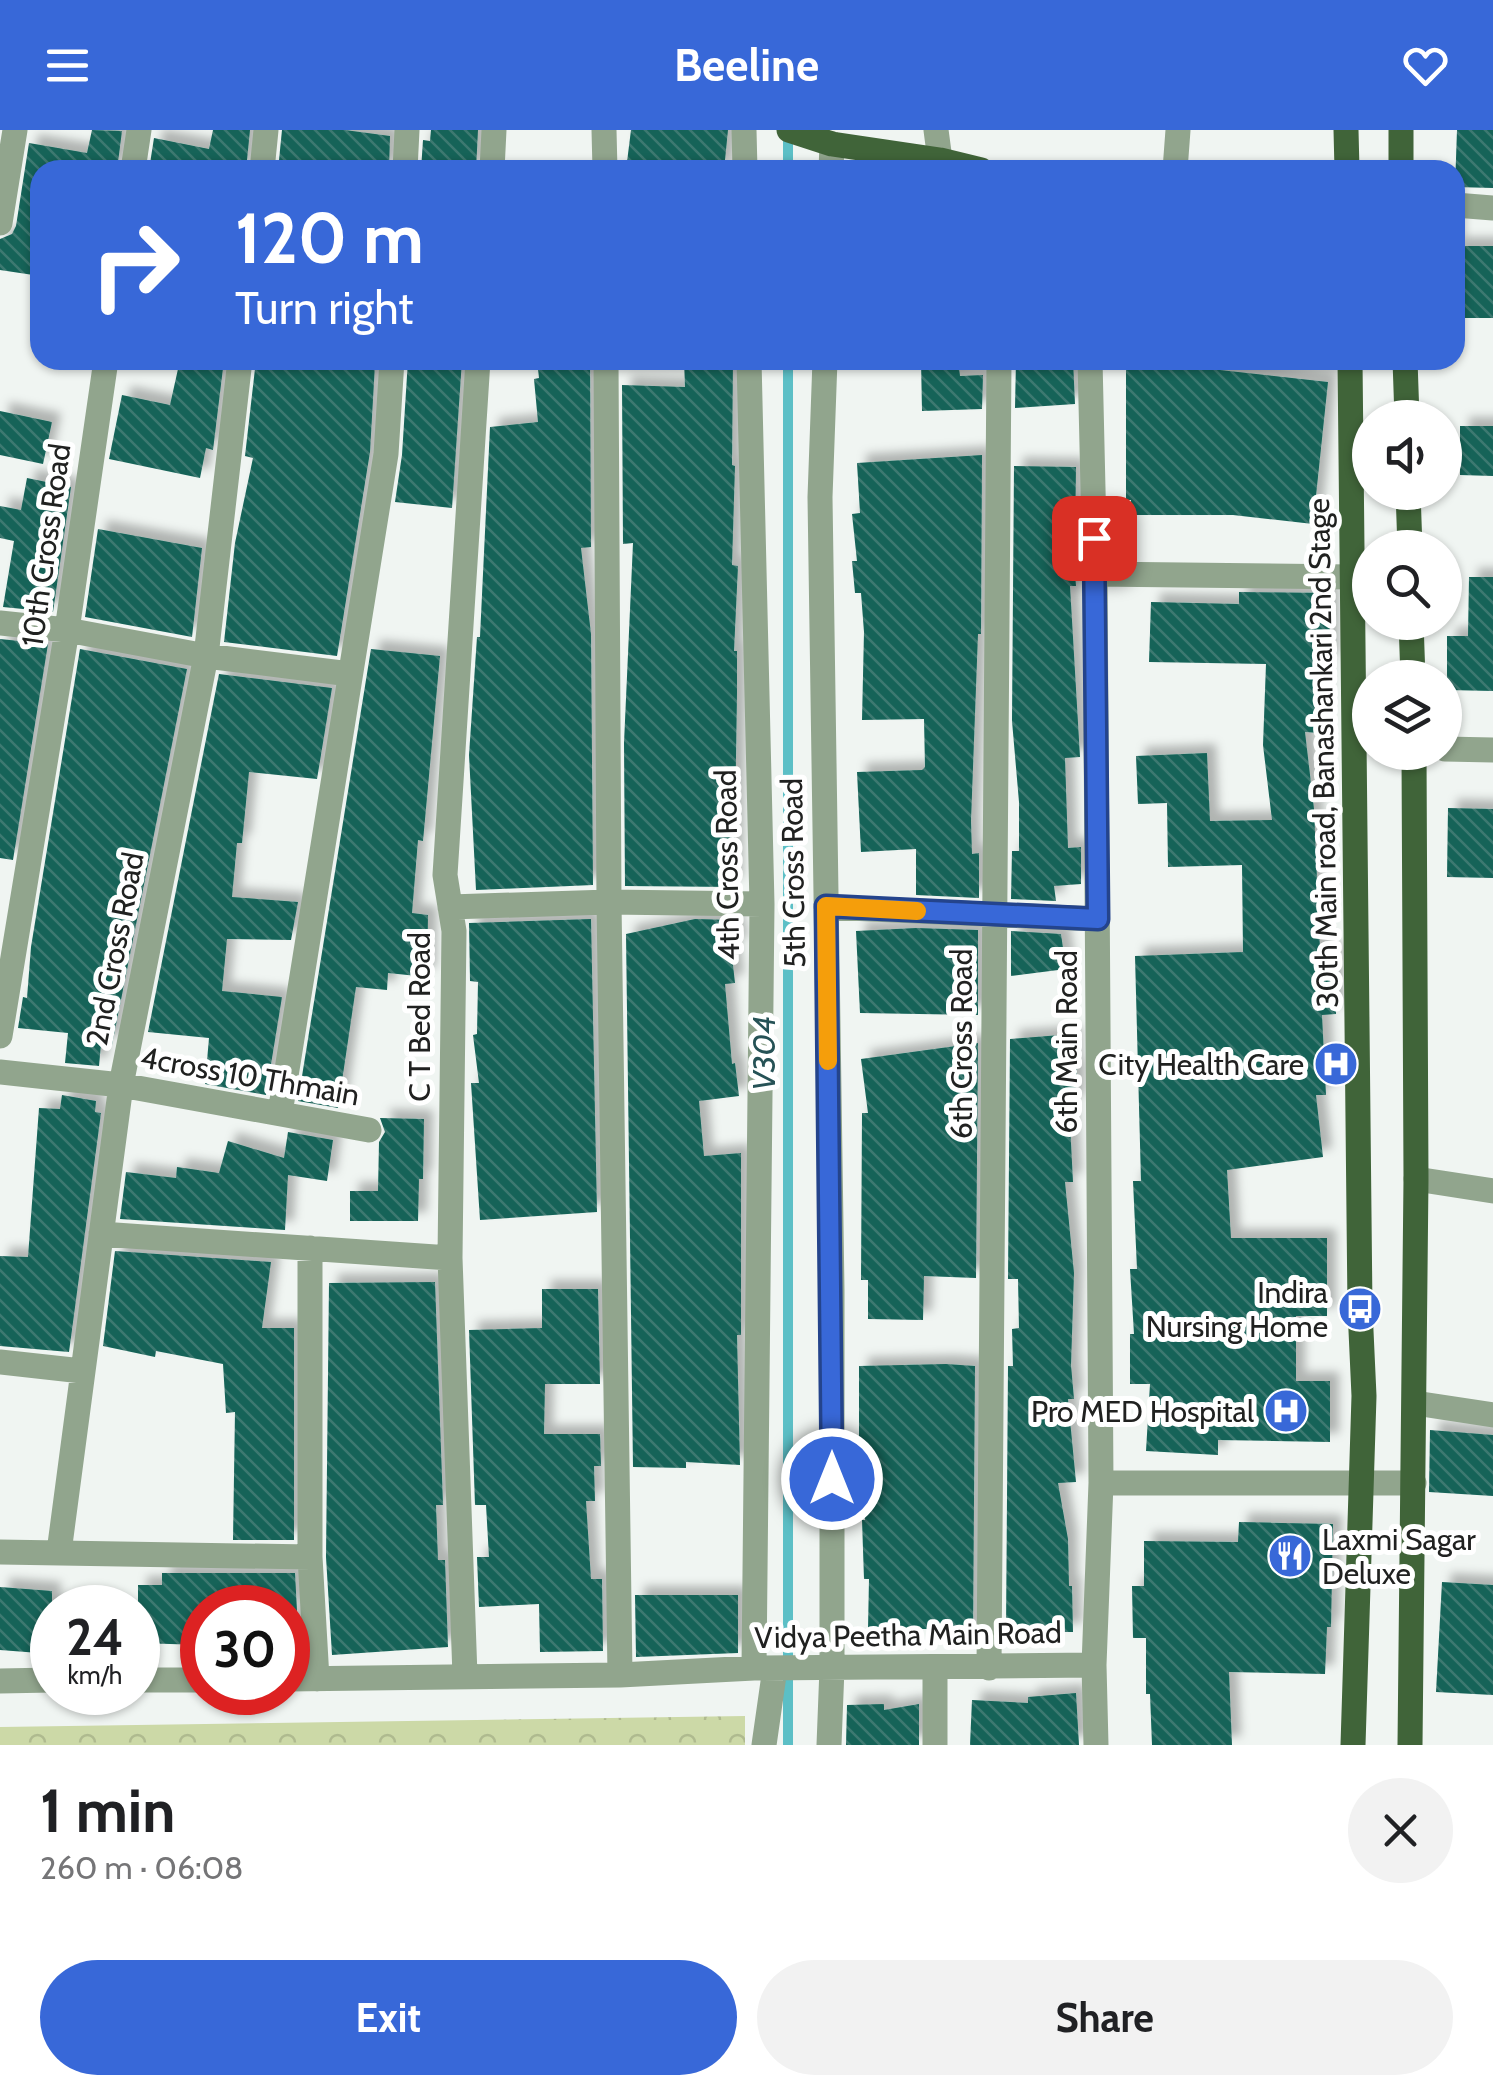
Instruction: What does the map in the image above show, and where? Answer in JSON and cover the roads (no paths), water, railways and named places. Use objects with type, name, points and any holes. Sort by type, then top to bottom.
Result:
[{"type":"main road","points":[[1346,130],[1348,160]]},
{"type":"main road","points":[[1401,130],[1401,160]]},
{"type":"main road","points":[[796,132],[832,157],[940,160]]},
{"type":"main road","name":"30th Main road, Banashankari 2nd Stage","points":[[1350,370],[1352,530]]},
{"type":"main road","points":[[1405,370],[1406,400]]},
{"type":"main road","name":"30th Main road, Banashankari 2nd Stage","points":[[1353,1745],[1364,1396],[1360,1309],[1363,770]]},
{"type":"main road","points":[[1410,1745],[1416,1178],[1414,770]]},
{"type":"street","points":[[0,224],[15,130]]},
{"type":"street","points":[[134,160],[139,130]]},
{"type":"street","points":[[263,160],[266,130]]},
{"type":"street","points":[[406,160],[407,130]]},
{"type":"street","points":[[492,160],[494,130]]},
{"type":"street","points":[[604,130],[605,160]]},
{"type":"street","points":[[744,130],[744,160]]},
{"type":"street","points":[[936,130],[940,160]]},
{"type":"street","points":[[1176,160],[1178,130]]},
{"type":"street","points":[[1465,206],[1493,208]]},
{"type":"street","name":"10th Cross Road","points":[[0,1036],[67,630],[105,370]]},
{"type":"street","name":"2nd Cross Road","points":[[59,1552],[121,1085],[206,656],[239,370]]},
{"type":"street","points":[[280,1113],[386,454],[391,370]]},
{"type":"street","name":"C T Bed Road","points":[[466,1676],[450,1258],[454,931],[445,875],[477,370]]},
{"type":"street","points":[[606,370],[620,1675]]},
{"type":"street","name":"4th Cross Road","points":[[749,370],[778,1668],[764,1745]]},
{"type":"street","name":"5th Cross Road","points":[[825,370],[820,497],[832,1668],[829,1745]]},
{"type":"street","name":"6th Cross Road","points":[[989,1668],[1000,370]]},
{"type":"street","name":"6th Main Road","points":[[1090,370],[1096,574],[1102,1483]]},
{"type":"street","points":[[1096,574],[1352,577]]},
{"type":"street","points":[[0,624],[67,630],[206,656],[350,674]]},
{"type":"street","points":[[1462,749],[1493,750]]},
{"type":"street","points":[[450,907],[610,902],[762,904]]},
{"type":"street","points":[[826,906],[1098,919]]},
{"type":"street","name":"4cross 10 Thmain","points":[[0,1072],[121,1085],[370,1130]]},
{"type":"street","points":[[1416,1178],[1493,1191]]},
{"type":"street","points":[[100,1234],[450,1258]]},
{"type":"street","points":[[310,1248],[310,1557],[317,1679]]},
{"type":"street","points":[[0,1362],[82,1371]]},
{"type":"street","points":[[1415,1403],[1493,1415]]},
{"type":"street","points":[[1102,1483],[1414,1484]]},
{"type":"street","name":"Vidya Peetha Main Road","points":[[310,1679],[1094,1665],[1102,1483]]},
{"type":"street","points":[[0,1552],[310,1557]]},
{"type":"street","points":[[1094,1665],[1096,1745]]},
{"type":"street","points":[[934,1667],[935,1745]]},
{"type":"street","points":[[0,1681],[30,1680]]},
{"type":"waterway","name":"V304","points":[[788,131],[788,160]]},
{"type":"waterway","name":"V304","points":[[788,370],[788,1745]]},
{"type":"place","name":"City Health Care","points":[[1336,1064]]},
{"type":"place","name":"Indira Nursing Home","points":[[1360,1309]]},
{"type":"place","name":"Pro MED Hospital","points":[[1286,1411]]},
{"type":"place","name":"Laxmi Sagar Deluxe","points":[[1290,1556]]}]
